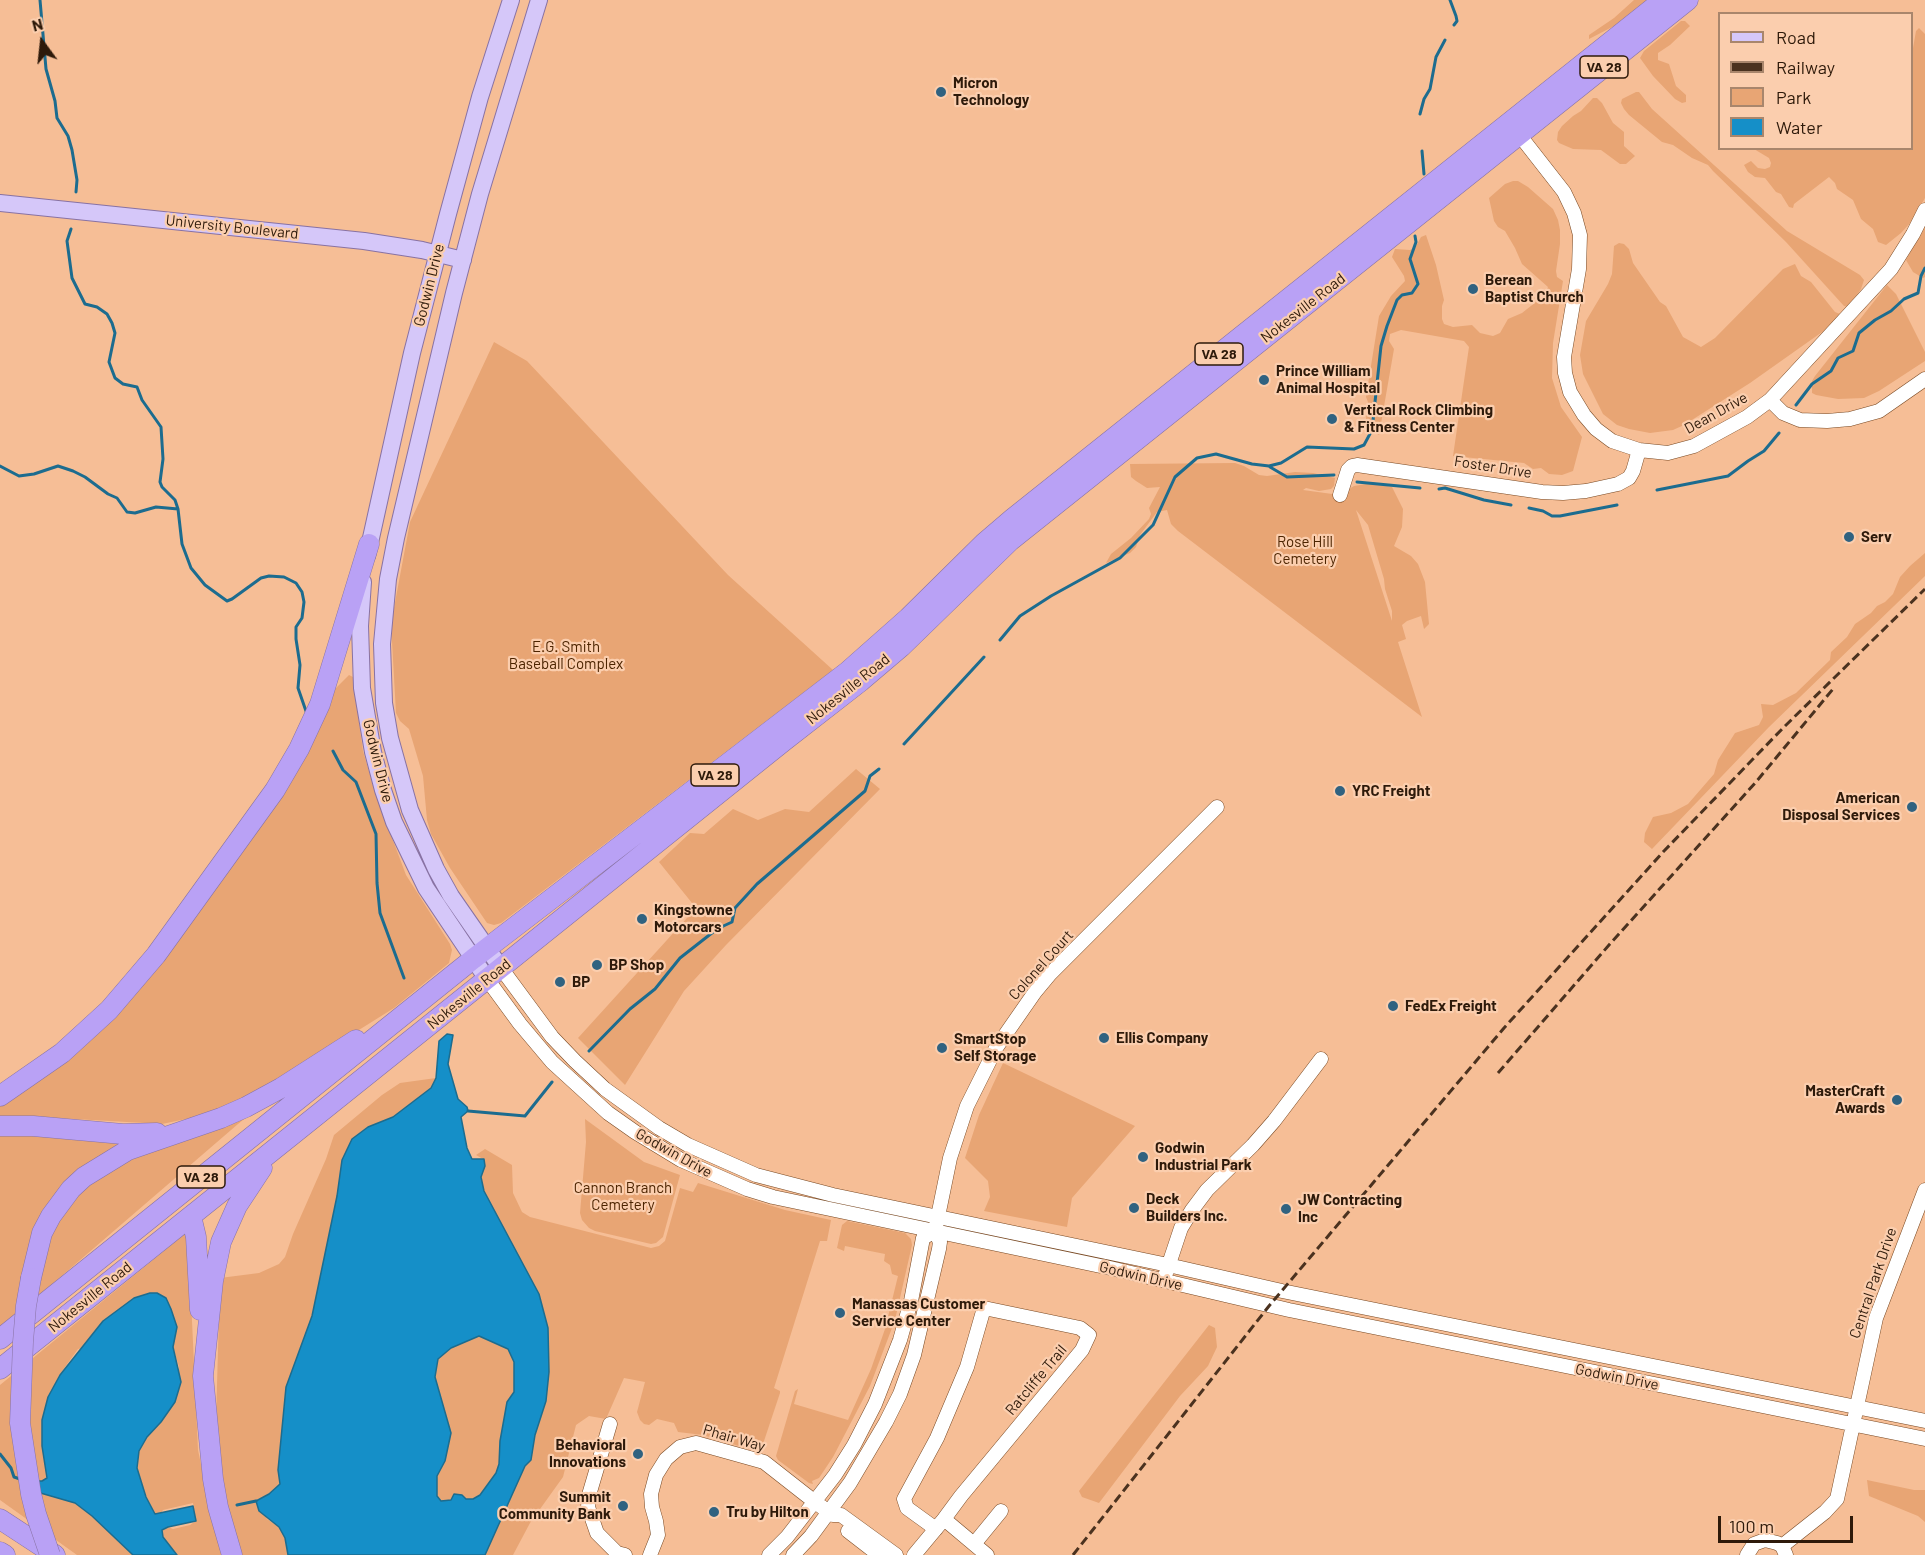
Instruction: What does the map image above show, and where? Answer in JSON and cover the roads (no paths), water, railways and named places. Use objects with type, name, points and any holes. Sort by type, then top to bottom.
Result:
[{"type":"highway","name":"Nokesville Road","points":[[0,1369],[861,681],[901,647],[1011,541],[1515,128],[1663,0]]},
{"type":"highway","name":"Nokesville Road","points":[[0,1339],[402,1016],[847,672],[908,618],[984,543],[1012,519],[1515,128],[1689,0]]},
{"type":"highway","points":[[0,1096],[62,1053],[109,1010],[156,955],[275,790],[299,749],[320,704],[369,544]]},
{"type":"highway","points":[[52,1555],[31,1494],[20,1423],[23,1342],[31,1278],[42,1233],[51,1216],[65,1196],[97,1167],[128,1150],[232,1113],[263,1098],[349,1044],[402,1016]]},
{"type":"highway","points":[[0,1126],[33,1126],[139,1134],[189,1128]]},
{"type":"highway","points":[[203,1376],[213,1281],[224,1233],[255,1177],[298,1131]]},
{"type":"highway","points":[[192,1216],[196,1237],[209,1451],[214,1488],[232,1555]]},
{"type":"highway","points":[[0,1519],[52,1555]]},
{"type":"highway","points":[[0,1552],[5,1555]]},
{"type":"main road","name":"Godwin Drive","points":[[481,954],[426,888],[383,790],[373,752],[364,700],[360,651],[360,608],[369,544],[412,353],[477,108],[511,0]]},
{"type":"main road","name":"Godwin Drive","points":[[494,974],[481,954],[414,823],[400,780],[390,738],[382,674],[384,611],[390,569],[422,426],[463,260],[538,0]]},
{"type":"main road","name":"University Boulevard","points":[[0,203],[352,240],[463,260]]},
{"type":"street","name":"Dean Drive","points":[[1515,128],[1567,198],[1574,213],[1580,235],[1579,269],[1564,357],[1565,373],[1570,392],[1584,415],[1596,429],[1612,441],[1639,450],[1668,453],[1694,446],[1747,417],[1770,400],[1783,413],[1800,420],[1850,419],[1879,411],[1925,379]]},
{"type":"street","points":[[1770,400],[1891,269],[1925,210]]},
{"type":"street","name":"Foster Drive","points":[[1340,495],[1348,470],[1358,465],[1542,492],[1586,491],[1618,484],[1629,478],[1639,450]]},
{"type":"street","name":"Colonel Court","points":[[935,1231],[950,1158],[961,1123],[984,1072],[1011,1026],[1050,974],[1217,807]]},
{"type":"street","name":"Godwin Drive","points":[[494,974],[532,1012],[575,1061],[629,1108],[688,1145],[737,1168],[782,1183],[1312,1298],[1925,1421]]},
{"type":"street","name":"Godwin Drive","points":[[494,974],[528,1035],[574,1083],[608,1113],[681,1160],[747,1189],[773,1197],[1289,1310],[1925,1439]]},
{"type":"street","points":[[1164,1281],[1181,1228],[1192,1210],[1207,1190],[1274,1121],[1321,1059]]},
{"type":"street","points":[[681,1160],[688,1145]]},
{"type":"street","name":"Central Park Drive","points":[[1784,1551],[1837,1499],[1876,1318],[1925,1190]]},
{"type":"street","points":[[769,1555],[815,1502],[855,1445],[875,1404],[900,1340],[911,1301],[923,1238],[935,1231],[940,1242],[939,1249],[914,1355],[903,1384],[880,1432],[831,1513],[793,1555]]},
{"type":"street","name":"Ratcliffe Trail","points":[[914,1555],[940,1524],[961,1496],[1083,1350],[1089,1335],[1080,1328],[984,1308],[967,1366],[937,1438],[904,1499],[907,1508],[940,1524]]},
{"type":"street","points":[[610,1424],[588,1507],[597,1533],[617,1552],[625,1555]]},
{"type":"street","name":"Phair Way","points":[[650,1555],[658,1535],[651,1494],[656,1475],[666,1460],[680,1447],[696,1443],[764,1462],[831,1513]]},
{"type":"street","points":[[974,1544],[1001,1511]]},
{"type":"street","points":[[831,1513],[836,1523],[879,1555]]},
{"type":"street","points":[[831,1513],[841,1515],[896,1555]]},
{"type":"street","points":[[940,1524],[974,1544],[987,1555]]},
{"type":"street","points":[[1747,1555],[1754,1544],[1759,1541],[1771,1540],[1784,1551]]},
{"type":"water","points":[[447,1034],[453,1035],[448,1064],[458,1099],[468,1111],[461,1117],[467,1148],[472,1159],[484,1159],[485,1166],[481,1177],[484,1191],[539,1294],[548,1328],[549,1372],[546,1401],[535,1435],[531,1460],[525,1466],[485,1555],[288,1555],[285,1538],[279,1527],[259,1511],[256,1501],[269,1494],[280,1484],[278,1470],[286,1387],[312,1316],[337,1196],[342,1160],[352,1139],[368,1127],[393,1117],[431,1088],[436,1078],[439,1041]],"holes":[[[479,1336],[508,1349],[514,1362],[514,1392],[507,1402],[496,1473],[480,1495],[473,1499],[454,1494],[451,1500],[441,1501],[437,1496],[437,1476],[445,1461],[451,1433],[435,1377],[438,1359],[451,1348]]]},
{"type":"water","points":[[157,1293],[166,1298],[171,1309],[177,1327],[173,1347],[181,1382],[175,1402],[147,1437],[139,1451],[137,1468],[146,1497],[155,1514],[193,1506],[196,1521],[162,1530],[163,1537],[177,1555],[133,1555],[75,1503],[37,1492],[38,1481],[47,1478],[42,1446],[42,1420],[48,1397],[60,1375],[103,1321],[134,1298]]},
{"type":"waterway","points":[[40,0],[46,69],[57,118],[68,136],[72,150],[77,180],[76,192]]},
{"type":"waterway","points":[[1450,0],[1457,21],[1454,25]]},
{"type":"waterway","points":[[1420,114],[1424,99],[1430,89],[1436,57],[1445,40]]},
{"type":"waterway","points":[[1422,151],[1424,174]]},
{"type":"waterway","points":[[71,229],[67,241],[72,278],[85,304],[97,307],[107,314],[112,323],[115,333],[109,362],[115,378],[123,384],[137,387],[142,400],[161,427],[163,459],[160,482],[175,500],[182,544],[191,568],[205,585],[227,601],[261,578],[269,576],[284,577],[296,583],[302,592],[304,602],[302,618],[296,627],[300,665],[298,688],[307,714]]},
{"type":"waterway","points":[[1000,640],[1020,616],[1120,558],[1153,525],[1175,477],[1197,458],[1216,454],[1252,464],[1269,466],[1281,463],[1307,447],[1354,449],[1364,445],[1372,430],[1381,346],[1387,326],[1397,300],[1402,295],[1412,293],[1418,284],[1410,259],[1416,242],[1415,236]]},
{"type":"waterway","points":[[1796,405],[1812,384],[1831,371],[1838,358],[1853,351],[1859,333],[1904,299],[1918,293],[1925,268]]},
{"type":"waterway","points":[[1657,490],[1728,476],[1764,451],[1779,433]]},
{"type":"waterway","points":[[0,466],[19,476],[58,466],[73,471],[117,498],[127,512],[135,513],[156,507],[178,509]]},
{"type":"waterway","points":[[1270,467],[1287,477],[1334,475]]},
{"type":"waterway","points":[[1357,482],[1420,488]]},
{"type":"waterway","points":[[1439,489],[1445,488],[1484,500],[1511,505]]},
{"type":"waterway","points":[[1529,508],[1552,516],[1560,516],[1617,505]]},
{"type":"waterway","points":[[904,744],[984,657]]},
{"type":"waterway","points":[[333,751],[343,770],[356,782],[376,834],[380,913],[404,978]]},
{"type":"waterway","points":[[589,1051],[630,1009],[655,989],[680,958],[717,929],[732,922],[735,908],[757,884],[865,791],[870,776],[879,769]]},
{"type":"waterway","points":[[468,1111],[525,1116],[552,1082]]},
{"type":"waterway","points":[[0,1454],[11,1468],[14,1477],[20,1479]]},
{"type":"waterway","points":[[237,1505],[256,1501]]},
{"type":"railway","points":[[1073,1555],[1269,1306],[1504,1028],[1664,851],[1784,727],[1925,589]]},
{"type":"railway","points":[[1498,1073],[1609,945],[1756,782],[1833,689]]},
{"type":"place","name":"Micron Technology","points":[[941,92]]},
{"type":"place","name":"Berean Baptist Church","points":[[1473,289]]},
{"type":"place","name":"Prince William Animal Hospital","points":[[1264,380]]},
{"type":"place","name":"Vertical Rock Climbing & Fitness Center","points":[[1332,419]]},
{"type":"place","name":"Serv","points":[[1849,537]]},
{"type":"place","name":"YRC Freight","points":[[1340,791]]},
{"type":"place","name":"American Disposal Services","points":[[1912,807]]},
{"type":"place","name":"Kingstowne Motorcars","points":[[642,919]]},
{"type":"place","name":"BP Shop","points":[[597,965]]},
{"type":"place","name":"BP","points":[[560,982]]},
{"type":"place","name":"FedEx Freight","points":[[1393,1006]]},
{"type":"place","name":"Ellis Company","points":[[1104,1038]]},
{"type":"place","name":"SmartStop Self Storage","points":[[942,1048]]},
{"type":"place","name":"MasterCraft Awards","points":[[1897,1100]]},
{"type":"place","name":"Godwin Industrial Park","points":[[1143,1157]]},
{"type":"place","name":"Deck Builders Inc.","points":[[1134,1208]]},
{"type":"place","name":"JW Contracting Inc","points":[[1286,1209]]},
{"type":"place","name":"Manassas Customer Service Center","points":[[840,1313]]},
{"type":"place","name":"Behavioral Innovations","points":[[638,1454]]},
{"type":"place","name":"Summit Community Bank","points":[[623,1506]]},
{"type":"place","name":"Tru by Hilton","points":[[714,1512]]},
{"type":"park label","name":"Rose Hill Cemetery","points":[[1305,550]]},
{"type":"park label","name":"E.G. Smith Baseball Complex","points":[[566,656]]},
{"type":"park label","name":"Cannon Branch Cemetery","points":[[623,1196]]}]
